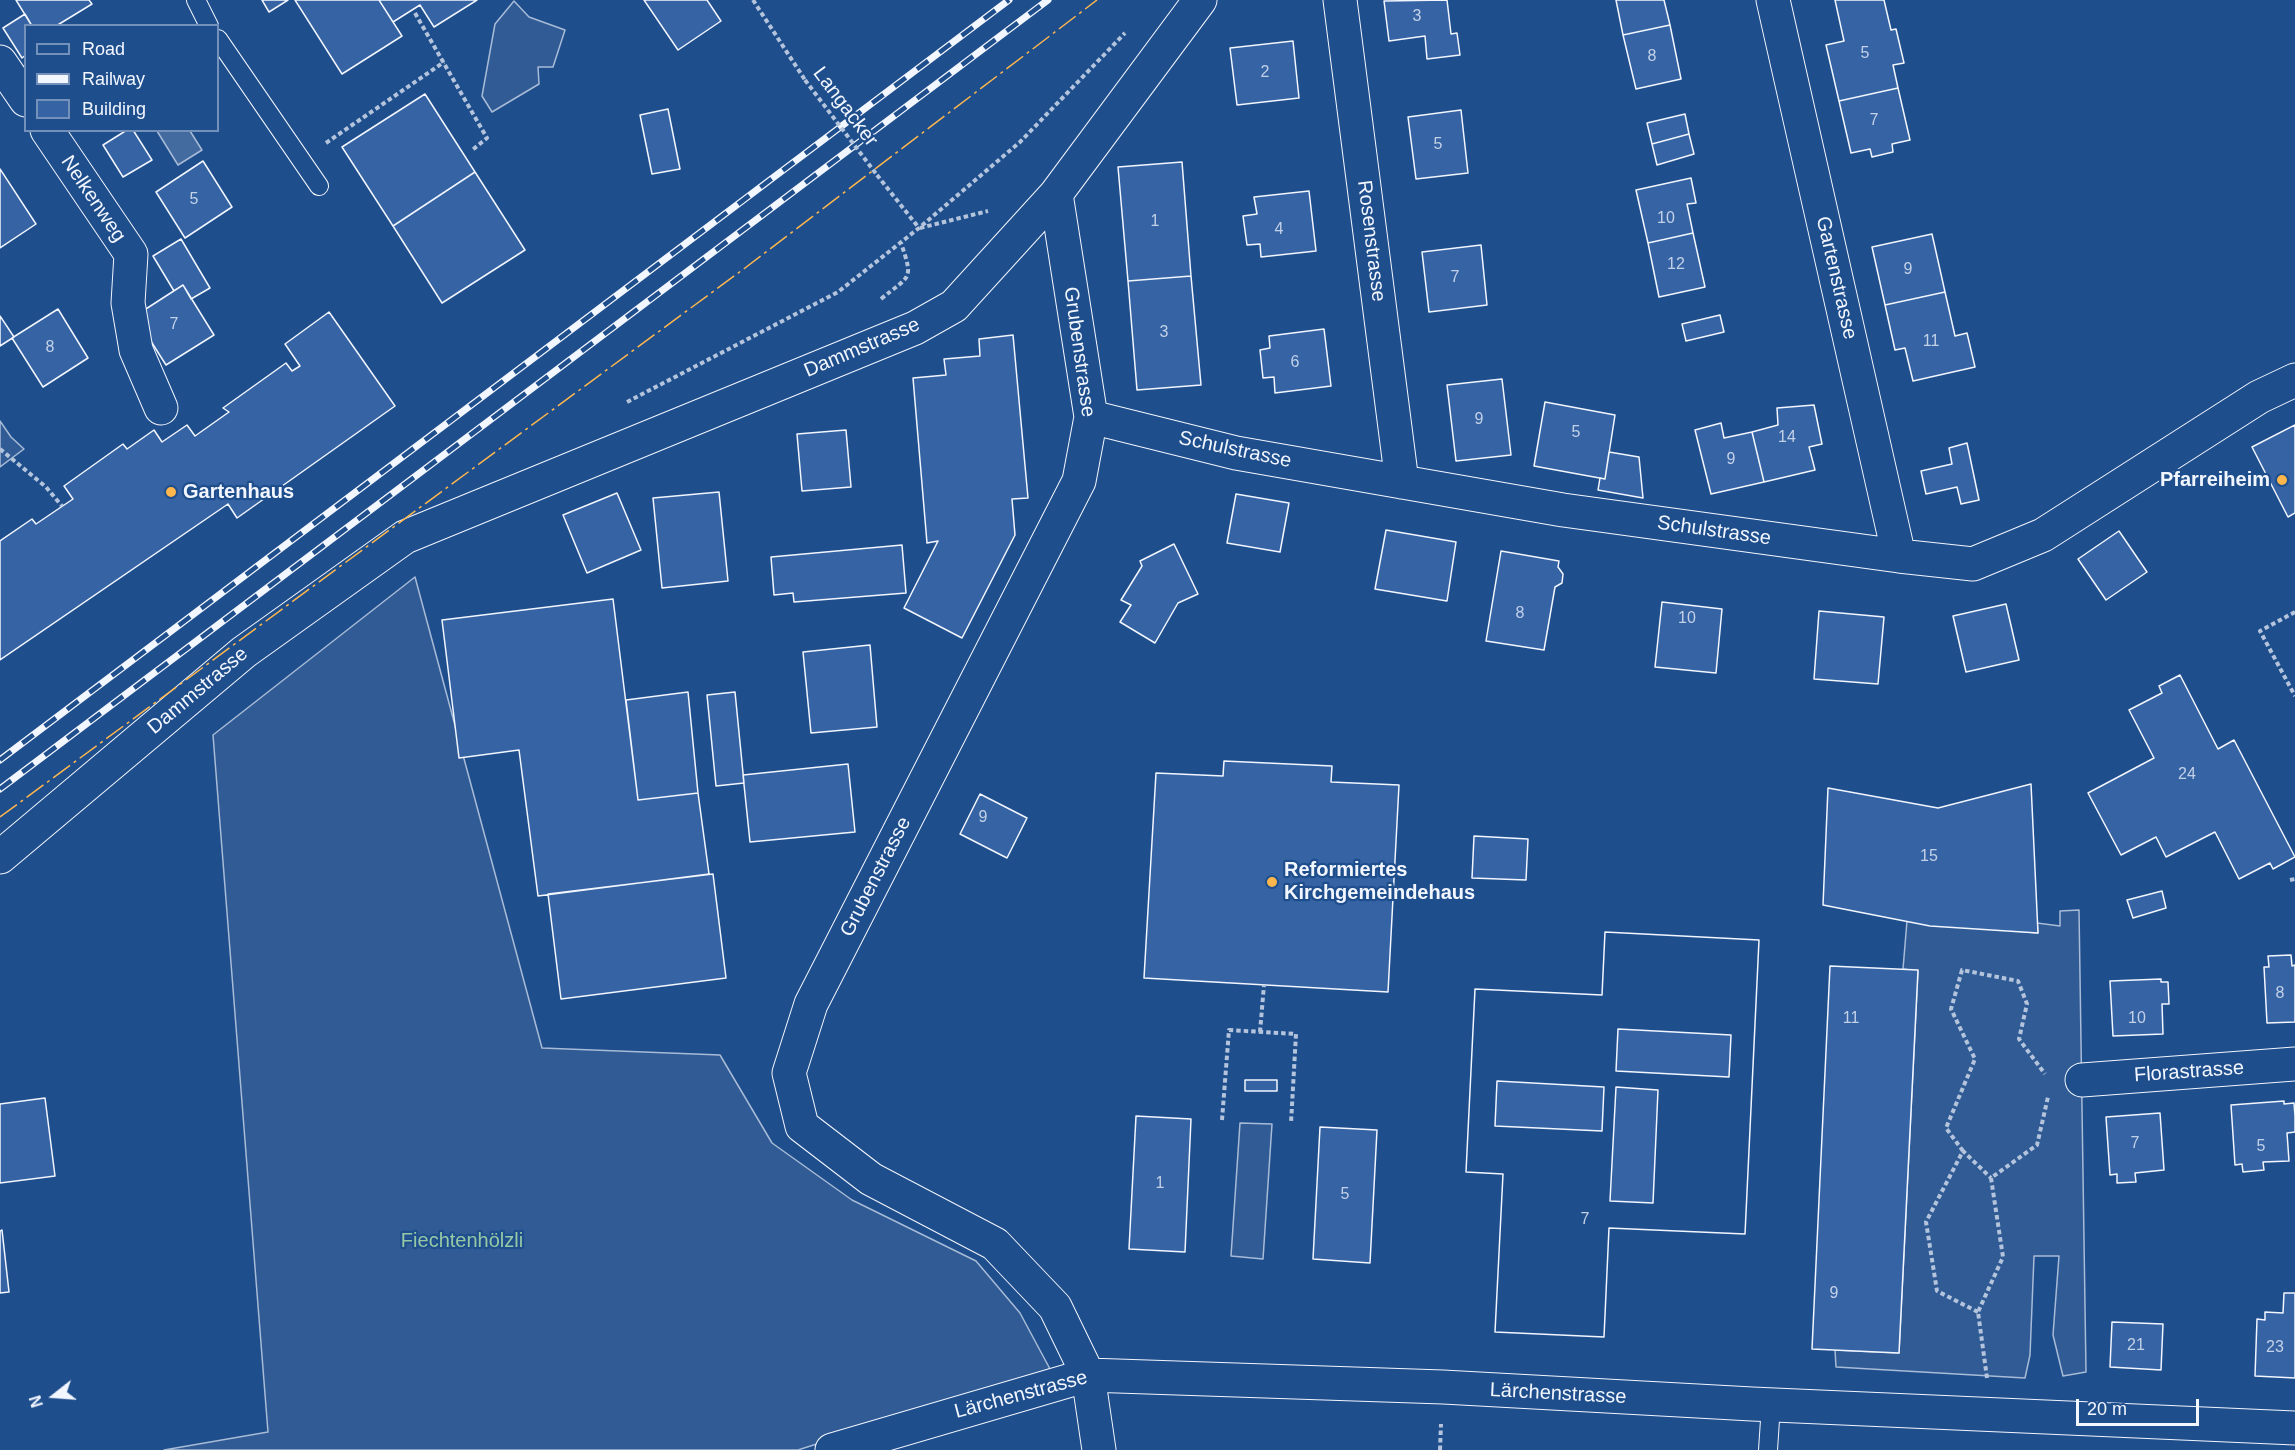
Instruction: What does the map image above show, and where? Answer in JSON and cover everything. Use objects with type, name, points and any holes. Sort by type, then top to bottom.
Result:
[{"type":"street","name":"Dammstrasse","points":[[0,857],[244,652],[405,537],[915,328],[954,306],[1056,194],[1200,0]]},
{"type":"street","name":"Rosenstrasse","points":[[1340,0],[1402,482]]},
{"type":"street","name":"Gartenstrasse","points":[[1773,0],[1899,556]]},
{"type":"street","points":[[0,62],[24,97]]},
{"type":"street","name":"Nelkenweg","points":[[47,132],[131,254],[128,303],[136,350],[161,408]]},
{"type":"street","name":"Grubenstrasse","points":[[1056,194],[1092,417],[1079,481],[811,1004],[789,1073],[802,1126],[871,1179],[994,1244],[1055,1307],[1088,1374],[1099,1450]]},
{"type":"street","name":"Schulstrasse","points":[[1092,417],[1236,453],[1563,510],[1973,564],[2043,535],[2259,398],[2295,380]]},
{"type":"street","name":"Florastrasse","points":[[2067,1081],[2295,1064]]},
{"type":"street","name":"Lärchenstrasse","points":[[832,1450],[1088,1374],[1443,1387],[1771,1405],[2295,1428]]},
{"type":"lane","points":[[196,0],[208,24]]},
{"type":"lane","points":[[219,40],[319,186]]},
{"type":"lane","points":[[1768,1450],[1771,1405]]},
{"type":"path","name":"Langacker","points":[[753,0],[805,80],[919,228]]},
{"type":"path","points":[[415,13],[487,138],[471,151]]},
{"type":"path","points":[[619,406],[838,292],[919,228],[1020,142],[1133,25]]},
{"type":"path","points":[[302,161],[444,62]]},
{"type":"path","points":[[0,448],[46,487],[62,506]]},
{"type":"path","points":[[2295,612],[2260,631],[2295,696]]},
{"type":"path","points":[[1979,1414],[1988,1376],[1978,1312],[2003,1257],[1991,1178],[1963,1151],[1946,1128],[1975,1059],[1951,1009],[1962,970],[2018,981],[2027,1004],[2019,1039],[2067,1081],[2037,1145],[1991,1178]]},
{"type":"path","points":[[1260,1032],[1264,985]]},
{"type":"path","points":[[1222,1120],[1228,1030],[1296,1034],[1292,1123]]},
{"type":"path","points":[[1963,1151],[1926,1222],[1937,1291],[1978,1312]]},
{"type":"shaded area","points":[[514,1],[529,17],[565,30],[553,67],[538,67],[539,84],[492,112],[482,96],[495,24]]},
{"type":"shaded area","points":[[158,132],[191,132],[202,150],[178,165]]},
{"type":"shaded area","points":[[0,421],[11,437],[24,449],[0,467]]},
{"type":"shaded area","name":"Fiechtenhölzli","points":[[415,577],[542,1048],[720,1055],[772,1143],[852,1200],[976,1261],[1020,1313],[1050,1369],[798,1450],[164,1450],[268,1432],[213,735]]},
{"type":"shaded area","points":[[2079,910],[2086,1372],[2063,1376],[2053,1335],[2059,1256],[2034,1256],[2030,1355],[2025,1378],[1836,1367],[1835,1350],[1899,1353],[1918,971],[1903,969],[1907,921],[2038,933],[2037,923],[2060,926],[2060,911]]},
{"type":"shaded area","points":[[1240,1123],[1272,1124],[1263,1259],[1231,1256]]},
{"type":"building","points":[[16,0],[89,0],[92,4],[59,24],[31,24]]},
{"type":"building","points":[[262,0],[288,0],[269,12]]},
{"type":"building","points":[[295,0],[379,0],[402,36],[342,74]]},
{"type":"building","points":[[379,0],[477,0],[434,27],[420,5],[393,22]]},
{"type":"building","points":[[644,0],[707,0],[721,21],[678,50]]},
{"type":"building","points":[[1447,0],[1451,34],[1457,33],[1460,55],[1427,59],[1425,36],[1389,41],[1384,1]]},
{"type":"building","points":[[1616,0],[1664,0],[1670,25],[1623,35]]},
{"type":"building","points":[[1835,0],[1884,0],[1891,30],[1896,29],[1904,63],[1893,65],[1898,88],[1839,101],[1826,45],[1844,41]]},
{"type":"building","points":[[25,14],[31,24],[24,24],[24,56],[22,58],[3,28]]},
{"type":"building","points":[[1670,25],[1681,79],[1636,89],[1623,35]]},
{"type":"building","points":[[1293,41],[1299,98],[1237,105],[1230,48]]},
{"type":"building","points":[[1898,88],[1910,140],[1892,144],[1893,152],[1872,157],[1870,149],[1851,153],[1839,101]]},
{"type":"building","points":[[425,94],[475,172],[393,226],[342,147]]},
{"type":"building","points":[[668,109],[680,169],[652,174],[640,115]]},
{"type":"building","points":[[1461,110],[1468,173],[1416,179],[1408,117]]},
{"type":"building","points":[[1685,114],[1689,134],[1652,144],[1647,123]]},
{"type":"building","points":[[124,132],[134,132],[152,160],[123,177],[103,145]]},
{"type":"building","points":[[1689,134],[1694,154],[1657,165],[1652,144]]},
{"type":"building","points":[[203,161],[232,207],[185,238],[156,192]]},
{"type":"building","points":[[1182,162],[1191,276],[1128,281],[1118,167]]},
{"type":"building","points":[[0,169],[36,224],[0,248]]},
{"type":"building","points":[[475,172],[525,250],[442,303],[393,226]]},
{"type":"building","points":[[1691,178],[1696,203],[1687,204],[1693,233],[1648,243],[1636,190]]},
{"type":"building","points":[[1309,191],[1316,251],[1261,257],[1260,244],[1247,245],[1243,216],[1257,214],[1254,197]]},
{"type":"building","points":[[1693,233],[1705,287],[1659,297],[1648,243]]},
{"type":"building","points":[[1932,234],[1945,292],[1885,305],[1872,247]]},
{"type":"building","points":[[181,239],[210,288],[191,299],[183,285],[174,291],[153,256]]},
{"type":"building","points":[[1481,245],[1487,305],[1429,312],[1422,252]]},
{"type":"building","points":[[1191,276],[1201,385],[1137,390],[1128,281]]},
{"type":"building","points":[[183,285],[214,335],[166,365],[135,316]]},
{"type":"building","points":[[1945,292],[1955,336],[1967,333],[1975,367],[1913,381],[1905,348],[1895,350],[1885,305]]},
{"type":"building","points":[[58,309],[88,358],[43,387],[12,338]]},
{"type":"building","name":"Gartenhaus","points":[[329,312],[395,406],[237,518],[228,504],[0,660],[0,541],[32,519],[36,524],[73,499],[64,486],[123,444],[127,449],[154,430],[162,442],[187,425],[195,436],[229,412],[223,408],[286,363],[292,371],[300,366],[285,344]]},
{"type":"building","points":[[1720,315],[1724,332],[1686,341],[1682,324]]},
{"type":"building","points":[[0,316],[14,337],[0,346]]},
{"type":"building","points":[[1324,329],[1331,386],[1275,393],[1274,377],[1263,378],[1260,350],[1270,348],[1269,336]]},
{"type":"building","points":[[1013,335],[1028,498],[1012,499],[1015,535],[962,638],[904,608],[938,541],[927,543],[913,378],[946,375],[944,359],[980,356],[979,339]]},
{"type":"building","points":[[1502,379],[1511,455],[1456,461],[1447,385]]},
{"type":"building","points":[[1545,402],[1615,415],[1605,479],[1534,466]]},
{"type":"building","points":[[1814,405],[1822,444],[1809,447],[1815,470],[1764,482],[1752,432],[1778,425],[1777,408]]},
{"type":"building","points":[[1721,423],[1724,438],[1752,432],[1764,482],[1711,494],[1695,430]]},
{"type":"building","name":"Pfarreiheim","points":[[2295,425],[2295,513],[2288,517],[2252,447]]},
{"type":"building","points":[[846,430],[851,487],[802,491],[797,434]]},
{"type":"building","points":[[1967,443],[1979,500],[1961,504],[1957,487],[1926,494],[1921,471],[1952,464],[1949,448]]},
{"type":"building","points":[[1609,452],[1639,457],[1643,498],[1598,490],[1600,478],[1605,479]]},
{"type":"building","points":[[719,492],[728,581],[662,588],[653,498]]},
{"type":"building","points":[[617,493],[641,550],[587,573],[563,515]]},
{"type":"building","points":[[1236,494],[1289,503],[1280,552],[1227,543]]},
{"type":"building","points":[[1386,530],[1456,542],[1447,601],[1375,589]]},
{"type":"building","points":[[2119,531],[2147,572],[2106,600],[2078,559]]},
{"type":"building","points":[[1174,544],[1198,594],[1178,603],[1155,643],[1120,622],[1131,605],[1121,600],[1142,566],[1140,561]]},
{"type":"building","points":[[902,545],[906,593],[794,602],[793,593],[774,595],[771,557]]},
{"type":"building","points":[[1501,551],[1559,561],[1558,567],[1563,574],[1562,583],[1555,587],[1544,650],[1486,641]]},
{"type":"building","points":[[613,599],[638,800],[698,793],[709,874],[538,896],[519,750],[459,758],[442,620]]},
{"type":"building","points":[[1662,602],[1722,609],[1716,673],[1655,667]]},
{"type":"building","points":[[2006,604],[2019,660],[1966,672],[1953,616]]},
{"type":"building","points":[[1819,611],[1884,617],[1878,684],[1814,679]]},
{"type":"building","points":[[870,645],[877,727],[811,733],[803,652]]},
{"type":"building","points":[[2180,675],[2218,749],[2234,740],[2295,857],[2273,869],[2270,863],[2239,879],[2215,832],[2166,857],[2156,837],[2121,855],[2088,793],[2154,758],[2129,710],[2162,693],[2159,686]]},
{"type":"building","points":[[688,692],[698,793],[638,800],[626,700]]},
{"type":"building","points":[[735,692],[744,783],[716,786],[707,695]]},
{"type":"building","name":"Reformiertes Kirchgemeindehaus","points":[[1224,761],[1332,766],[1331,782],[1399,785],[1388,992],[1144,978],[1156,773],[1223,776]]},
{"type":"building","points":[[848,764],[855,832],[750,842],[743,775]]},
{"type":"building","points":[[2031,784],[2038,933],[1930,926],[1823,905],[1828,788],[1938,808]]},
{"type":"building","points":[[980,794],[1027,818],[1007,858],[960,834]]},
{"type":"building","points":[[1474,836],[1528,839],[1526,880],[1472,878]]},
{"type":"building","points":[[713,874],[726,978],[561,999],[548,894]]},
{"type":"building","points":[[2162,891],[2166,908],[2133,918],[2127,900]]},
{"type":"building","points":[[1605,932],[1759,940],[1745,1234],[1609,1228],[1604,1337],[1495,1332],[1503,1174],[1466,1172],[1475,989],[1602,995]],"holes":[[[1618,1029],[1731,1035],[1729,1077],[1616,1071]],[[1497,1081],[1604,1087],[1602,1131],[1495,1126]],[[1616,1087],[1658,1090],[1653,1203],[1610,1201]]]},
{"type":"building","points":[[1605,932],[1759,940],[1745,1234],[1609,1228],[1604,1337],[1495,1332],[1503,1174],[1466,1172],[1475,989],[1602,995]]},
{"type":"building","points":[[2291,955],[2292,966],[2295,965],[2295,1022],[2267,1023],[2264,967],[2269,967],[2268,956]]},
{"type":"building","points":[[1830,966],[1918,970],[1899,1353],[1812,1349]]},
{"type":"building","points":[[2161,979],[2161,982],[2168,982],[2169,1004],[2162,1004],[2163,1034],[2113,1036],[2110,981]]},
{"type":"building","points":[[1245,1080],[1277,1080],[1277,1091],[1245,1091]]},
{"type":"building","points":[[45,1098],[55,1176],[0,1183],[0,1104]]},
{"type":"building","points":[[2284,1101],[2284,1104],[2294,1103],[2295,1132],[2287,1133],[2289,1161],[2263,1162],[2264,1170],[2243,1172],[2242,1164],[2235,1165],[2231,1105]]},
{"type":"building","points":[[2160,1113],[2164,1170],[2135,1173],[2136,1182],[2117,1183],[2117,1174],[2110,1175],[2106,1117]]},
{"type":"building","points":[[1136,1116],[1191,1119],[1185,1252],[1129,1249]]},
{"type":"building","points":[[1320,1127],[1377,1130],[1370,1263],[1313,1259]]},
{"type":"building","points":[[2,1230],[9,1292],[0,1293],[0,1231]]},
{"type":"building","points":[[2284,1293],[2295,1293],[2295,1378],[2255,1376],[2257,1319],[2265,1320],[2265,1312],[2283,1313]]},
{"type":"building","points":[[2112,1322],[2163,1324],[2161,1370],[2110,1367]]},
{"type":"railway","points":[[0,760],[1009,0]]},
{"type":"railway","points":[[0,789],[1048,0]]},
{"type":"power","points":[[0,817],[745,268],[1097,0]]},
{"type":"place","name":"Pfarreiheim","points":[[2282,480]]},
{"type":"place","name":"Gartenhaus","points":[[171,492]]},
{"type":"place","name":"Reformiertes Kirchgemeindehaus","points":[[1272,882]]}]
